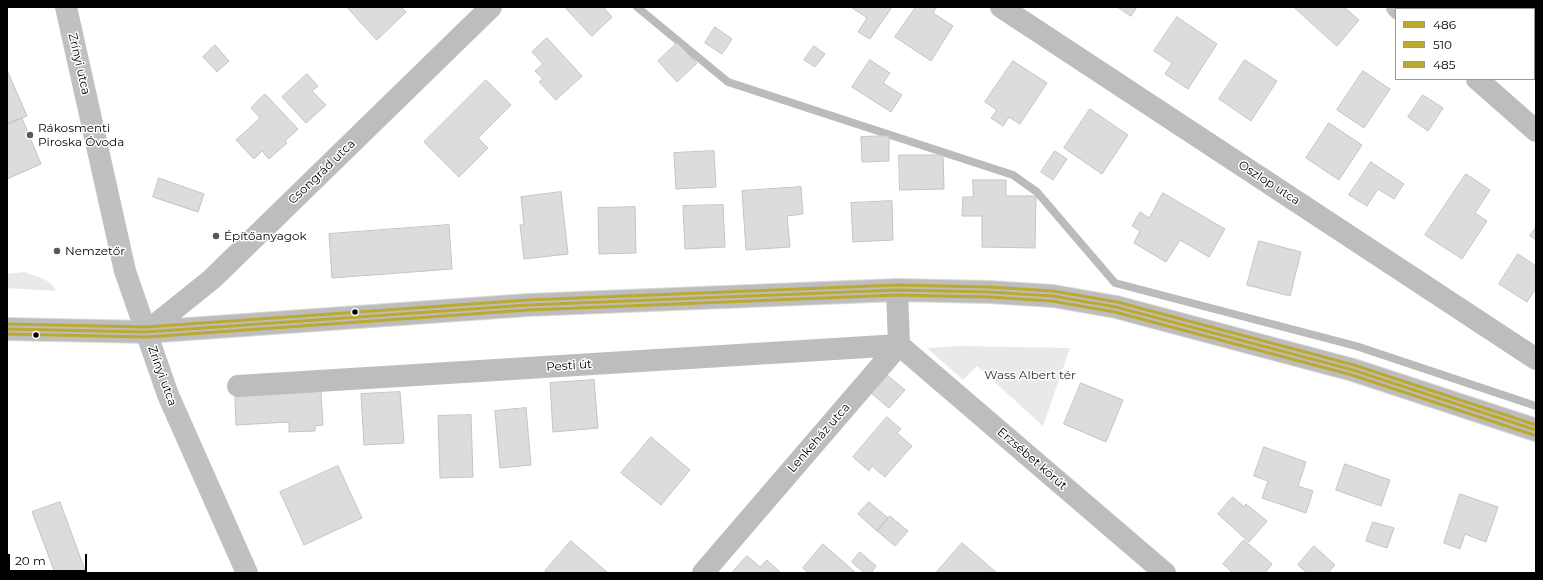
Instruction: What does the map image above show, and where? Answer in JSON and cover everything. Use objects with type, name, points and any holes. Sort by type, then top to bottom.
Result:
[{"type":"main road","name":"Zrínyi utca","points":[[66,7],[125,271],[168,395],[247,573]]},
{"type":"street","name":"Csongrád utca","points":[[146,332],[212,279],[492,7]]},
{"type":"street","name":"Oszlop utca","points":[[1001,7],[1536,359]]},
{"type":"street","points":[[1478,80],[1536,131]]},
{"type":"street","points":[[897,290],[899,345]]},
{"type":"street","points":[[7,329],[146,332],[528,305],[897,290],[989,292],[1053,296],[1116,307],[1353,370],[1536,430]]},
{"type":"street","name":"Pesti út","points":[[238,386],[899,345]]},
{"type":"street","name":"Lenkeház utca","points":[[703,573],[899,345]]},
{"type":"street","name":"Erzsébet körút","points":[[899,345],[1165,573]]},
{"type":"green space","points":[[25,272],[47,281],[56,291],[7,288],[7,274]]},
{"type":"green space","name":"Wass Albert tér","points":[[960,346],[1070,348],[1043,426],[977,366],[963,380],[927,348]]},
{"type":"building","points":[[347,7],[401,7],[406,12],[377,40]]},
{"type":"building","points":[[565,7],[603,7],[612,17],[592,36]]},
{"type":"building","points":[[851,7],[892,7],[870,39],[858,32],[867,18]]},
{"type":"building","points":[[916,7],[936,8],[933,13],[953,26],[931,61],[895,37]]},
{"type":"building","points":[[1118,7],[1137,7],[1131,16]]},
{"type":"building","points":[[1294,7],[1344,7],[1359,20],[1337,46]]},
{"type":"building","points":[[1177,17],[1217,44],[1188,89],[1165,74],[1172,63],[1154,51]]},
{"type":"building","points":[[715,27],[732,39],[722,54],[705,43]]},
{"type":"building","points":[[1536,27],[1535,64],[1535,28]]},
{"type":"building","points":[[547,38],[582,76],[556,100],[539,82],[543,79],[535,71],[543,64],[532,52]]},
{"type":"building","points":[[677,43],[697,63],[677,82],[658,61]]},
{"type":"building","points":[[215,45],[229,61],[217,72],[203,57]]},
{"type":"building","points":[[814,46],[825,54],[815,67],[804,60]]},
{"type":"building","points":[[870,60],[890,73],[883,83],[902,95],[891,112],[852,87]]},
{"type":"building","points":[[1245,60],[1277,81],[1251,121],[1219,99]]},
{"type":"building","points":[[1013,61],[1047,83],[1020,124],[1009,117],[1003,126],[991,118],[997,110],[985,102]]},
{"type":"building","points":[[7,70],[27,116],[7,124]]},
{"type":"building","points":[[1363,71],[1390,89],[1364,128],[1337,110]]},
{"type":"building","points":[[307,74],[318,86],[312,91],[326,105],[306,123],[282,97]]},
{"type":"building","points":[[486,80],[511,105],[478,138],[488,148],[459,177],[424,142]]},
{"type":"building","points":[[265,94],[298,129],[285,141],[287,143],[269,159],[262,151],[254,159],[236,140],[260,118],[251,108]]},
{"type":"building","points":[[1423,95],[1443,108],[1428,131],[1408,117]]},
{"type":"building","points":[[1090,109],[1128,135],[1102,174],[1064,148]]},
{"type":"building","points":[[22,118],[41,164],[7,179],[7,124]]},
{"type":"building","points":[[1329,123],[1362,145],[1339,180],[1306,158]]},
{"type":"building","points":[[889,136],[889,161],[862,162],[861,137]]},
{"type":"building","points":[[714,151],[716,187],[676,189],[674,153]]},
{"type":"building","points":[[1055,151],[1067,159],[1053,180],[1041,172]]},
{"type":"building","points":[[899,155],[943,155],[944,189],[900,190]]},
{"type":"building","points":[[1371,162],[1404,184],[1394,199],[1378,189],[1367,206],[1349,195]]},
{"type":"building","points":[[1466,174],[1490,190],[1475,213],[1487,221],[1462,259],[1425,235]]},
{"type":"building","points":[[159,178],[204,194],[198,212],[153,197]]},
{"type":"building","points":[[973,180],[1006,180],[1006,196],[1036,196],[1035,248],[982,247],[982,216],[962,216],[963,197],[973,197]]},
{"type":"building","points":[[801,187],[803,214],[787,216],[790,247],[746,250],[742,191]]},
{"type":"building","points":[[561,192],[568,254],[524,259],[520,225],[524,225],[521,197]]},
{"type":"building","points":[[1163,193],[1225,229],[1209,257],[1180,240],[1166,262],[1134,243],[1140,231],[1132,226],[1140,212],[1149,218]]},
{"type":"building","points":[[892,201],[893,240],[853,242],[851,203]]},
{"type":"building","points":[[723,205],[725,247],[685,249],[683,206]]},
{"type":"building","points":[[635,207],[636,253],[599,254],[598,208]]},
{"type":"building","points":[[449,225],[452,269],[332,278],[329,234]]},
{"type":"building","points":[[1536,227],[1536,240],[1530,236]]},
{"type":"building","points":[[1259,241],[1301,252],[1290,296],[1247,285]]},
{"type":"building","points":[[1518,254],[1536,266],[1536,288],[1527,302],[1499,284]]},
{"type":"building","points":[[887,375],[905,390],[889,408],[871,393]]},
{"type":"building","points":[[594,380],[598,428],[553,432],[550,383]]},
{"type":"building","points":[[1081,383],[1123,400],[1106,442],[1064,424]]},
{"type":"building","points":[[321,392],[323,425],[315,426],[315,431],[289,432],[289,422],[236,425],[235,397]]},
{"type":"building","points":[[400,392],[404,443],[364,445],[361,394]]},
{"type":"building","points":[[526,408],[531,465],[500,468],[495,411]]},
{"type":"building","points":[[471,415],[473,477],[440,478],[438,416]]},
{"type":"building","points":[[887,417],[901,429],[897,433],[912,446],[885,477],[872,466],[869,471],[853,457]]},
{"type":"building","points":[[651,437],[690,470],[661,505],[621,473]]},
{"type":"building","points":[[1264,447],[1306,462],[1298,486],[1313,491],[1306,513],[1262,498],[1268,481],[1254,476]]},
{"type":"building","points":[[1345,464],[1390,480],[1381,506],[1336,490]]},
{"type":"building","points":[[338,466],[362,518],[304,545],[280,492]]},
{"type":"building","points":[[1460,494],[1498,507],[1486,542],[1465,534],[1460,549],[1444,543]]},
{"type":"building","points":[[1233,497],[1244,507],[1246,504],[1267,521],[1249,542],[1218,514]]},
{"type":"building","points":[[60,502],[86,573],[55,573],[32,512]]},
{"type":"building","points":[[869,502],[888,518],[877,531],[858,514]]},
{"type":"building","points":[[890,516],[908,531],[895,546],[877,531]]},
{"type":"building","points":[[1373,522],[1394,528],[1387,548],[1366,541]]},
{"type":"building","points":[[1244,540],[1272,564],[1265,573],[1233,573],[1223,564]]},
{"type":"building","points":[[571,541],[607,572],[548,573],[545,571]]},
{"type":"building","points":[[962,543],[997,573],[936,573]]},
{"type":"building","points":[[823,544],[856,573],[809,573],[803,568]]},
{"type":"building","points":[[1314,546],[1335,565],[1328,573],[1307,573],[1298,565]]},
{"type":"building","points":[[860,552],[876,566],[871,573],[864,573],[852,562]]},
{"type":"building","points":[[747,556],[760,567],[767,560],[781,573],[732,573]]},
{"type":"waterway","points":[[637,7],[728,82],[1013,175],[1037,192],[1115,283],[1356,346],[1536,406]]},
{"type":"transit line","name":"485","points":[[7,324],[146,327],[528,300],[897,285],[989,287],[1053,291],[1117,302],[1354,365],[1536,425]]},
{"type":"transit line","name":"486","points":[[7,329],[146,332],[528,305],[897,290],[989,292],[1053,296],[1116,307],[1353,370],[1536,430]]},
{"type":"transit line","name":"510","points":[[7,334],[146,337],[528,310],[897,295],[989,297],[1052,301],[1115,312],[1352,375],[1534,435]]},
{"type":"place","name":"Rákosmenti Piroska Óvoda","points":[[30,135]]},
{"type":"place","name":"Építőanyagok","points":[[216,236]]},
{"type":"place","name":"Nemzetőr","points":[[57,251]]}]
